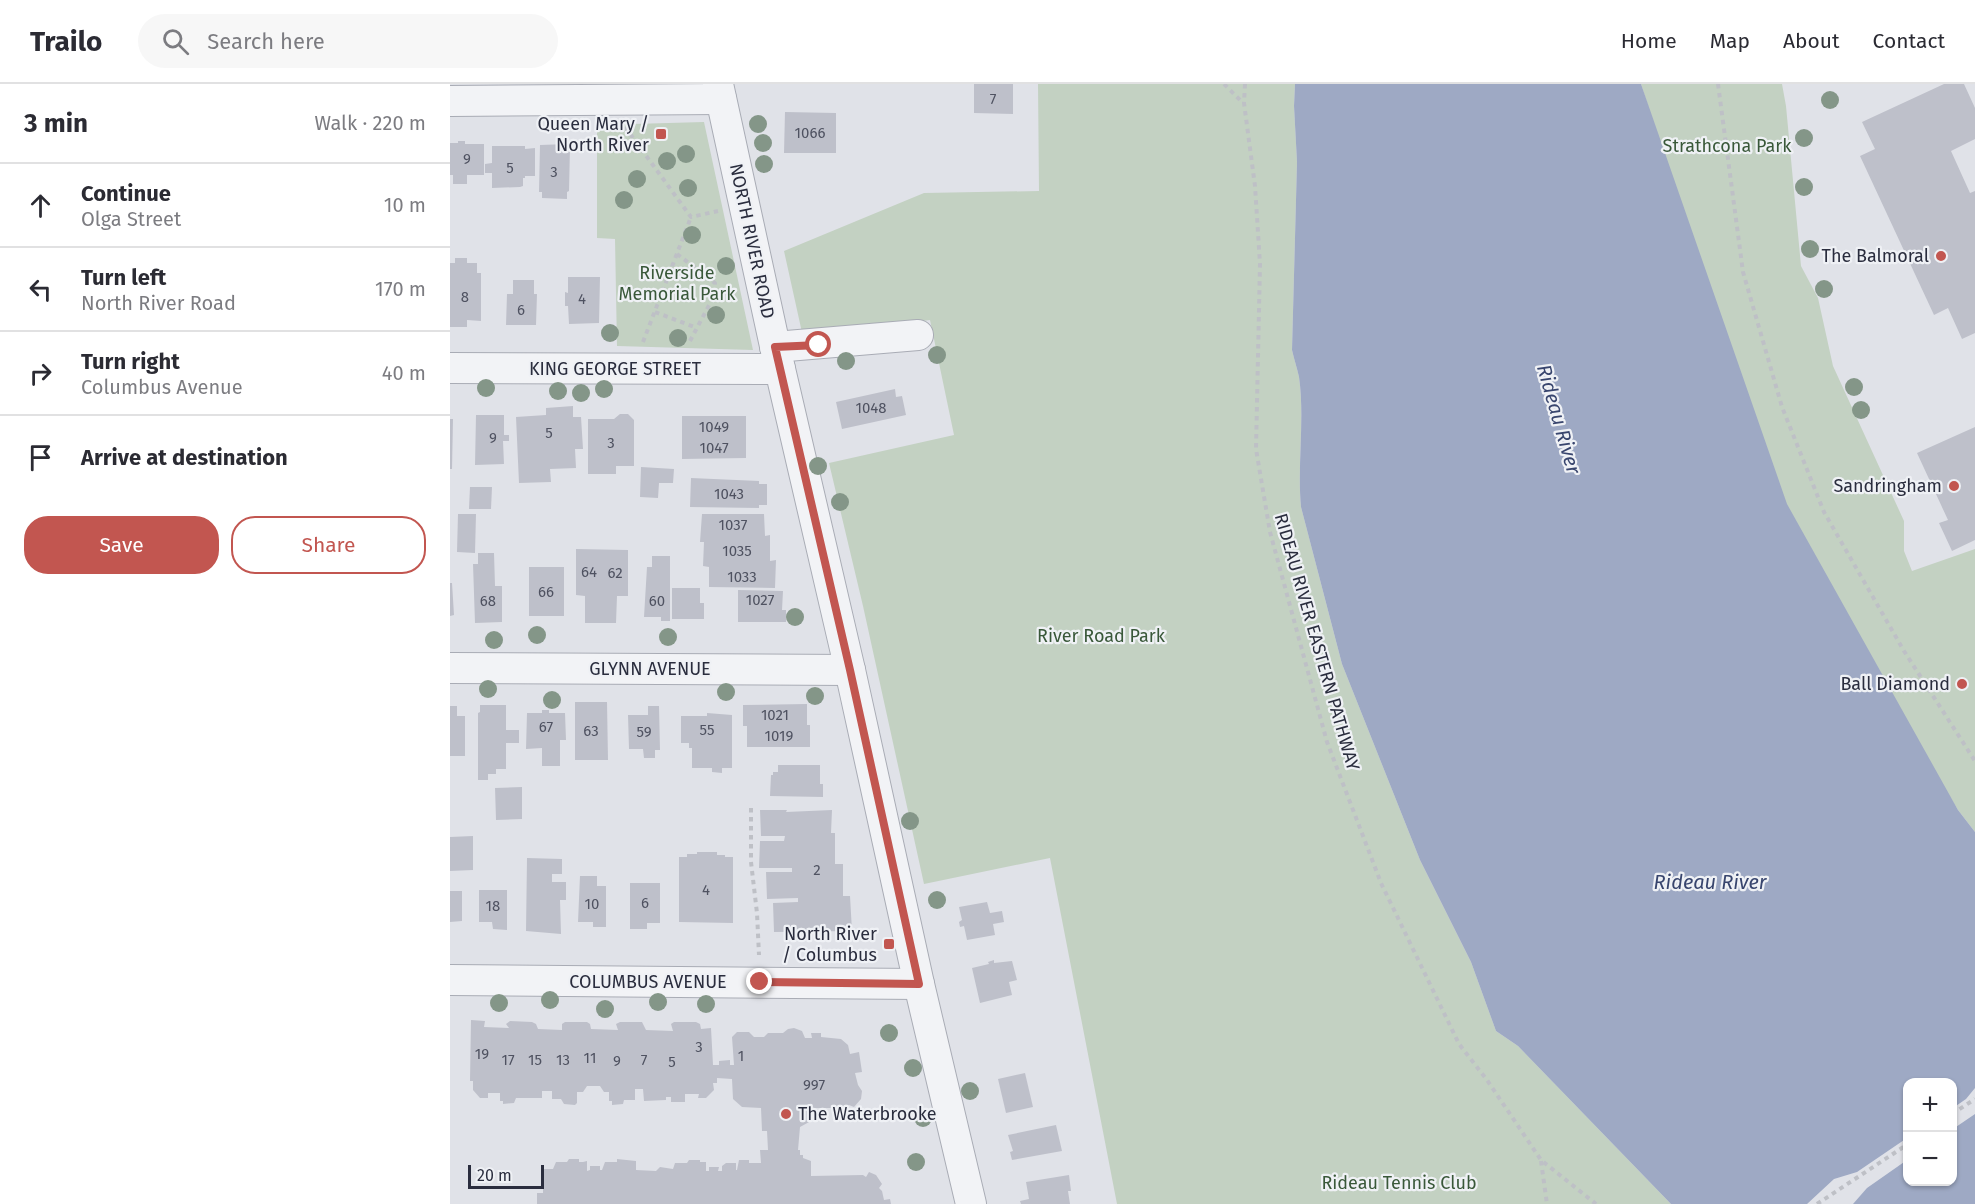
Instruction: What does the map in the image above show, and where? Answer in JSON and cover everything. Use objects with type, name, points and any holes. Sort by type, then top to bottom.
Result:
[{"type":"street","points":[[450,101],[720,91]]},
{"type":"street","name":"NORTH RIVER ROAD","points":[[720,91],[777,358],[971,1204]]},
{"type":"street","name":"KING GEORGE STREET","points":[[450,368],[633,369],[777,358],[918,334]]},
{"type":"street","name":"GLYNN AVENUE","points":[[450,668],[850,670]]},
{"type":"street","name":"COLUMBUS AVENUE","points":[[450,980],[919,984]]},
{"type":"path","points":[[1224,84],[1244,104]]},
{"type":"path","name":"RIDEAU RIVER EASTERN PATHWAY","points":[[1245,84],[1244,104],[1255,186],[1260,264],[1256,449],[1270,532],[1327,742],[1381,883],[1459,1044],[1487,1080],[1541,1160],[1596,1204]]},
{"type":"path","points":[[1718,84],[1743,272],[1782,407],[1824,512],[1904,651],[1975,761]]},
{"type":"path","points":[[621,122],[691,217]]},
{"type":"path","points":[[691,217],[718,211]]},
{"type":"path","points":[[633,369],[691,217]]},
{"type":"path","points":[[677,254],[715,283],[714,296],[687,346]]},
{"type":"path","points":[[714,296],[741,300]]},
{"type":"path","points":[[655,312],[696,328]]},
{"type":"path","points":[[751,808],[751,862],[757,913],[760,982]]},
{"type":"path","points":[[1957,1111],[1975,1099]]},
{"type":"path","points":[[1817,1204],[1903,1147]]},
{"type":"path","points":[[1541,1160],[1547,1204]]},
{"type":"green space","name":"River Road Park","points":[[1038,84],[1295,84],[1297,162],[1292,350],[1301,393],[1301,507],[1342,664],[1420,860],[1471,962],[1496,1031],[1518,1046],[1671,1204],[1117,1204],[1050,858],[924,884],[829,463],[954,435],[930,320],[803,337],[784,251],[924,193],[1039,191]]},
{"type":"green space","name":"Strathcona Park","points":[[1641,84],[1782,84],[1801,266],[1818,298],[1833,366],[1904,521],[1904,551],[1912,571],[1975,549],[1975,832],[1958,810],[1813,570],[1751,425]]},
{"type":"green space","name":"Riverside Memorial Park","points":[[704,122],[753,350],[617,346],[615,239],[597,238],[597,125]]},
{"type":"water","name":"Rideau River","points":[[1295,84],[1641,84],[1787,504],[1958,810],[1975,832],[1975,1204],[1671,1204],[1518,1046],[1496,1031],[1471,962],[1420,860],[1342,664],[1301,507],[1301,393],[1292,350],[1297,162]]},
{"type":"pier","points":[[1975,1088],[1975,1114],[1957,1126],[1957,1105]]},
{"type":"pier","points":[[1903,1141],[1903,1163],[1867,1188],[1853,1204],[1807,1204],[1834,1179],[1857,1172]]},
{"type":"building","points":[[974,84],[1013,84],[1013,114],[974,113]]},
{"type":"building","name":"The Balmoral","points":[[1944,84],[1964,84],[1975,108],[1975,139],[1951,151],[1970,193],[1975,191],[1975,333],[1962,339],[1948,308],[1934,315],[1860,156],[1875,149],[1862,122]]},
{"type":"building","points":[[785,112],[836,113],[836,153],[784,153]]},
{"type":"building","points":[[458,141],[465,141],[465,144],[484,144],[484,175],[467,175],[467,184],[453,184],[453,175],[450,175],[450,143],[458,143]]},
{"type":"building","points":[[568,144],[570,147],[567,199],[542,198],[542,192],[539,192],[540,145]]},
{"type":"building","points":[[492,146],[535,148],[535,176],[525,176],[523,186],[520,187],[492,188],[492,173],[485,173],[485,164],[492,163]]},
{"type":"building","points":[[455,258],[467,258],[467,263],[477,263],[477,273],[481,273],[481,321],[467,320],[467,327],[450,327],[450,263],[455,263]]},
{"type":"building","points":[[568,277],[600,277],[599,323],[569,324],[568,306],[565,306]]},
{"type":"building","points":[[513,280],[534,280],[534,294],[537,294],[536,325],[506,325],[507,294],[513,294]]},
{"type":"building","points":[[895,389],[896,397],[902,396],[906,415],[842,429],[836,402]]},
{"type":"building","points":[[573,406],[573,417],[581,417],[583,449],[575,449],[576,468],[550,469],[551,482],[519,483],[516,417],[546,415],[546,408]]},
{"type":"building","points":[[620,414],[628,414],[634,420],[634,466],[616,466],[616,474],[588,474],[588,419],[614,419]]},
{"type":"building","points":[[476,415],[504,415],[504,435],[509,435],[509,441],[503,441],[504,464],[475,465]]},
{"type":"building","points":[[682,416],[746,416],[746,458],[682,459]]},
{"type":"building","points":[[450,419],[453,419],[452,469],[450,469]]},
{"type":"building","name":"Sandringham","points":[[1975,427],[1975,540],[1952,551],[1939,523],[1948,520],[1917,453]]},
{"type":"building","points":[[641,467],[674,469],[673,483],[659,483],[658,498],[640,497]]},
{"type":"building","points":[[691,478],[759,481],[759,484],[767,484],[767,505],[759,505],[759,508],[690,507]]},
{"type":"building","points":[[470,487],[492,487],[491,509],[469,509]]},
{"type":"building","points":[[458,514],[476,514],[475,553],[457,552]]},
{"type":"building","points":[[702,514],[764,514],[765,536],[770,535],[770,561],[776,560],[775,588],[709,587],[709,567],[703,566],[704,542],[700,542]]},
{"type":"building","points":[[576,549],[628,550],[628,596],[617,596],[616,623],[585,623],[585,596],[576,595]]},
{"type":"building","points":[[478,553],[494,553],[495,586],[502,586],[502,622],[475,623],[473,564],[478,564]]},
{"type":"building","points":[[652,556],[670,556],[670,621],[661,621],[661,617],[644,617],[647,567],[652,567]]},
{"type":"building","points":[[529,567],[564,567],[564,616],[529,616]]},
{"type":"building","points":[[450,583],[452,583],[454,615],[450,616]]},
{"type":"building","points":[[672,588],[700,588],[700,603],[704,603],[704,619],[672,619]]},
{"type":"building","points":[[738,590],[783,591],[782,610],[786,610],[786,622],[738,622]]},
{"type":"building","points":[[575,702],[607,702],[608,760],[575,760]]},
{"type":"building","points":[[807,704],[810,747],[747,747],[747,726],[743,726],[743,705]]},
{"type":"building","points":[[480,705],[506,705],[506,730],[519,730],[519,743],[506,743],[506,769],[496,769],[496,774],[488,774],[488,780],[478,780]]},
{"type":"building","points":[[450,706],[457,706],[457,716],[465,716],[465,756],[450,756]]},
{"type":"building","points":[[648,706],[659,706],[660,750],[655,750],[655,758],[644,758],[643,749],[629,749],[628,715],[648,715]]},
{"type":"building","points":[[542,710],[549,710],[549,713],[565,713],[566,740],[560,740],[560,766],[542,766],[542,748],[526,749],[527,713],[542,713]]},
{"type":"building","points":[[707,713],[732,715],[732,768],[722,768],[722,773],[712,772],[712,768],[692,768],[692,748],[689,748],[689,743],[681,743],[681,716],[707,716]]},
{"type":"building","points":[[778,765],[820,765],[823,797],[770,796],[771,775],[773,772],[778,772]]},
{"type":"building","points":[[522,787],[522,819],[496,820],[495,788]]},
{"type":"building","points":[[760,810],[787,810],[786,812],[832,810],[831,833],[835,833],[835,864],[843,864],[843,896],[850,896],[852,931],[774,932],[773,903],[798,902],[798,898],[767,899],[766,872],[792,872],[792,868],[759,868],[760,841],[784,841],[785,836],[761,836]]},
{"type":"building","points":[[473,836],[473,870],[450,871],[450,837]]},
{"type":"building","points":[[697,852],[717,852],[717,855],[733,857],[733,923],[679,922],[679,857],[687,857],[687,854],[697,854]]},
{"type":"building","points":[[527,858],[562,859],[562,874],[552,874],[552,882],[566,882],[566,900],[560,900],[561,934],[526,931]]},
{"type":"building","points":[[580,876],[597,876],[597,886],[606,886],[606,927],[593,927],[593,922],[578,922]]},
{"type":"building","points":[[630,883],[660,883],[660,923],[647,923],[647,929],[630,929]]},
{"type":"building","points":[[479,890],[507,890],[507,930],[493,929],[492,922],[479,922]]},
{"type":"building","points":[[450,891],[462,891],[462,921],[450,922]]},
{"type":"building","points":[[987,902],[990,913],[1002,911],[1004,922],[993,924],[995,935],[967,940],[964,926],[960,927],[959,922],[962,920],[959,907]]},
{"type":"building","points":[[994,960],[994,963],[1012,961],[1017,980],[1009,982],[1012,995],[980,1003],[972,968],[989,964],[988,962]]},
{"type":"building","points":[[471,1020],[485,1021],[484,1027],[509,1028],[506,1024],[510,1021],[532,1022],[538,1029],[562,1030],[562,1024],[565,1022],[587,1022],[591,1029],[618,1030],[616,1024],[620,1022],[642,1022],[646,1030],[673,1031],[671,1024],[674,1022],[696,1022],[700,1024],[701,1029],[711,1028],[713,1065],[719,1065],[719,1061],[730,1060],[730,1065],[734,1065],[732,1037],[737,1032],[749,1032],[754,1037],[764,1037],[768,1033],[783,1033],[794,1028],[802,1031],[805,1038],[812,1038],[811,1033],[821,1033],[821,1037],[841,1039],[848,1045],[850,1054],[859,1052],[862,1072],[855,1073],[862,1091],[861,1099],[854,1107],[849,1105],[848,1108],[812,1108],[811,1121],[800,1127],[798,1150],[803,1158],[811,1161],[811,1176],[863,1175],[866,1177],[869,1172],[876,1175],[882,1184],[879,1188],[884,1200],[890,1199],[891,1204],[537,1204],[537,1193],[543,1193],[543,1169],[553,1169],[556,1162],[567,1162],[569,1159],[579,1159],[579,1162],[587,1161],[587,1171],[590,1170],[590,1166],[600,1166],[602,1170],[605,1162],[617,1162],[617,1159],[636,1161],[636,1170],[656,1171],[660,1167],[673,1169],[675,1163],[687,1163],[689,1160],[706,1162],[706,1171],[709,1171],[709,1167],[719,1167],[718,1171],[722,1171],[722,1166],[726,1163],[736,1163],[737,1170],[739,1160],[761,1163],[760,1150],[768,1150],[767,1131],[762,1131],[761,1108],[742,1107],[733,1099],[732,1079],[717,1078],[717,1083],[713,1083],[714,1090],[706,1098],[698,1098],[699,1094],[685,1094],[685,1102],[671,1102],[671,1097],[666,1097],[666,1100],[644,1101],[643,1089],[635,1089],[635,1100],[624,1100],[623,1104],[612,1105],[612,1101],[609,1101],[609,1092],[604,1092],[600,1086],[587,1086],[583,1092],[577,1092],[575,1105],[564,1104],[561,1099],[552,1099],[552,1091],[542,1091],[542,1098],[516,1098],[514,1103],[503,1104],[503,1101],[500,1101],[500,1093],[488,1093],[488,1098],[480,1098],[473,1090],[473,1081],[470,1081]]},
{"type":"building","points":[[1025,1073],[1033,1107],[1006,1113],[998,1079]]},
{"type":"building","points":[[1056,1125],[1062,1151],[1012,1160],[1010,1152],[1013,1151],[1008,1135]]},
{"type":"building","points":[[1069,1175],[1070,1204],[1021,1204],[1020,1201],[1029,1199],[1026,1182]]},
{"type":"place","name":"Queen Mary / North River","points":[[661,134]]},
{"type":"place","name":"The Balmoral","points":[[1941,256]]},
{"type":"place","name":"Sandringham","points":[[1954,486]]},
{"type":"place","name":"Ball Diamond","points":[[1962,684]]},
{"type":"place","name":"North River / Columbus","points":[[889,944]]},
{"type":"place","name":"The Waterbrooke","points":[[786,1114]]},
{"type":"route","points":[[760,982],[919,984],[850,670],[775,347],[819,345]]},
{"type":"park label","name":"Rideau Tennis Club","points":[[1399,1183]]}]
